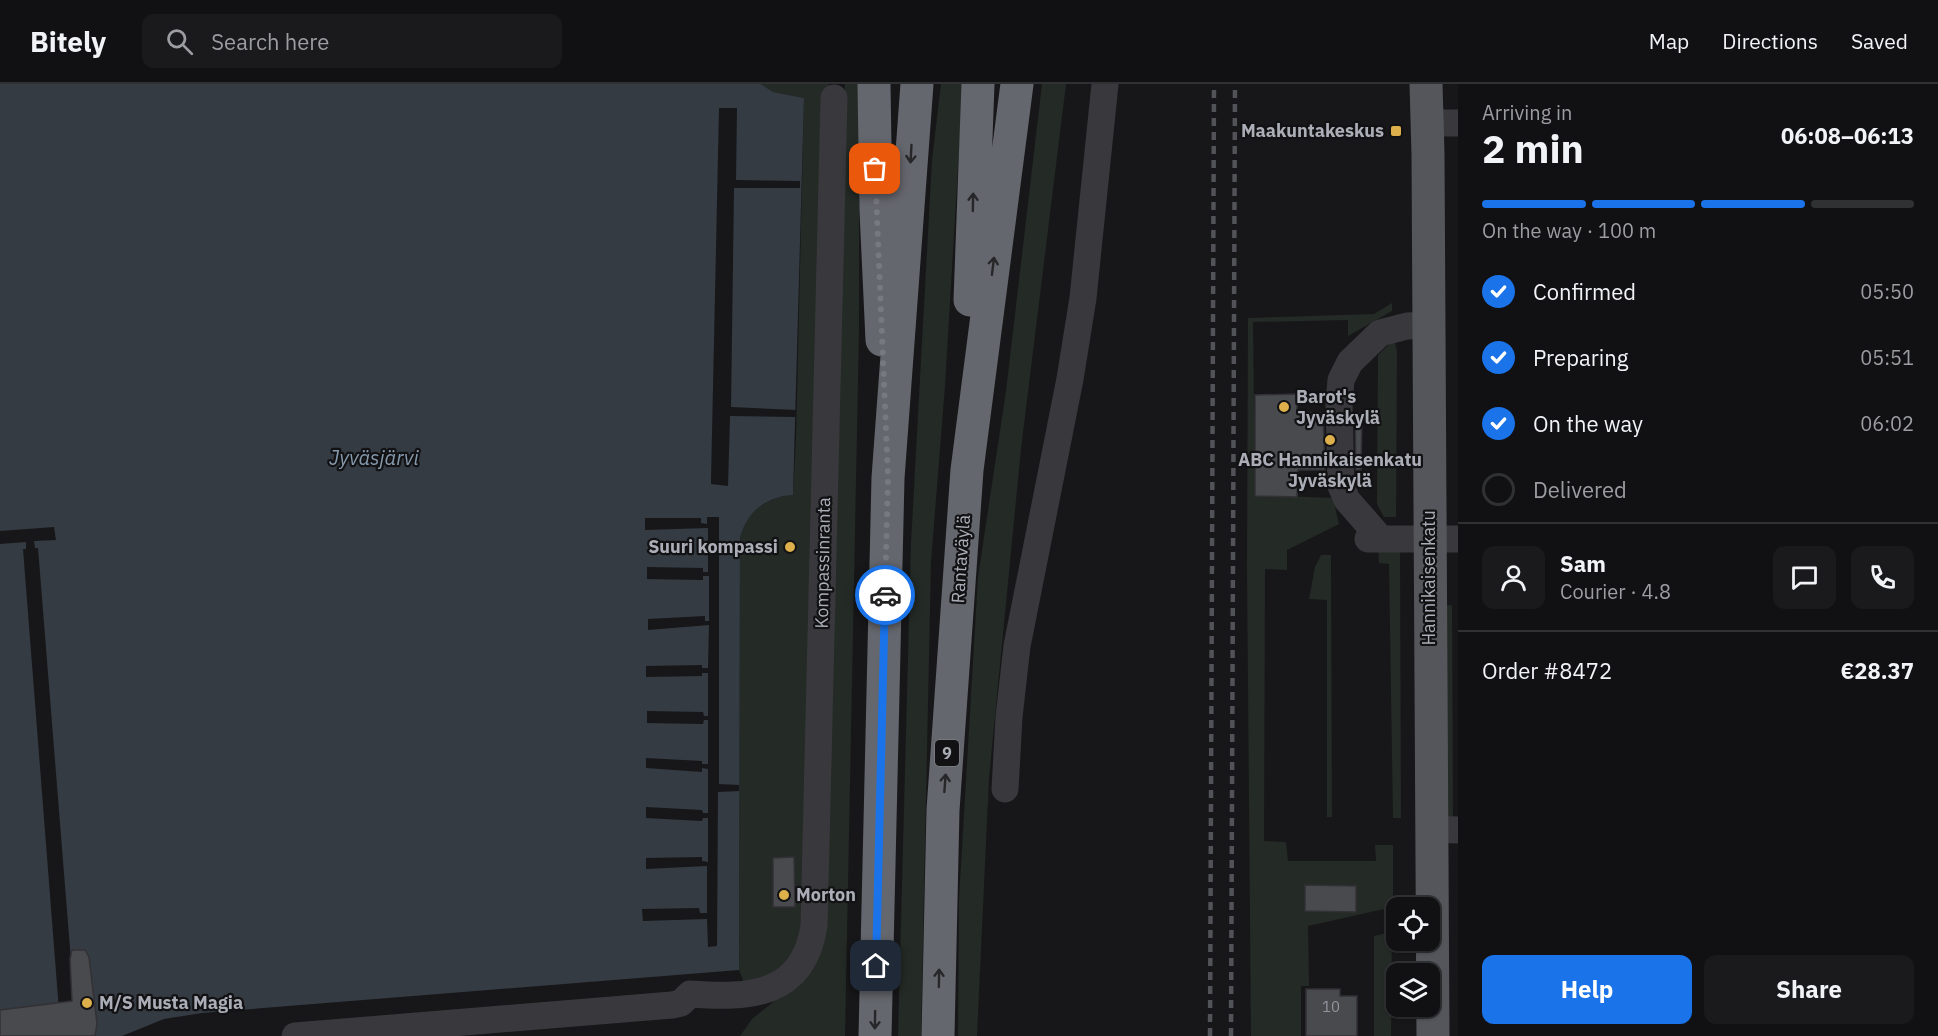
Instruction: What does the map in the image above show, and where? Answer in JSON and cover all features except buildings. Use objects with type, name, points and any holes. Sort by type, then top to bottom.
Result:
[{"type":"highway","points":[[874,84],[876,211],[888,478]]},
{"type":"highway","points":[[875,1036],[888,478],[917,84]]},
{"type":"highway","points":[[967,470],[978,84]]},
{"type":"highway","name":"Rantaväylä","points":[[938,1036],[943,810],[967,470],[1017,84]]},
{"type":"main road","name":"Hannikaisenkatu","points":[[1426,84],[1443,123],[1428,325],[1444,539],[1444,830],[1433,1036]]},
{"type":"lane","points":[[1005,789],[1009,717],[1017,646],[1070,379],[1083,298],[1105,84]]},
{"type":"lane","name":"Kompassinranta","points":[[296,1036],[672,1005],[681,1003],[690,994],[729,996],[751,993],[777,987],[793,975],[806,957],[814,926],[834,98]]},
{"type":"lane","points":[[1428,325],[1407,326],[1380,333],[1350,362],[1341,380],[1339,403],[1341,486],[1347,500],[1374,539],[1444,539]]},
{"type":"shaded area","points":[[761,84],[829,84],[834,212],[845,84],[859,84],[859,329],[845,1036],[740,1036],[752,1019],[793,986],[744,983],[739,970],[740,538],[747,521],[759,508],[774,499],[793,495],[796,439],[804,98],[773,92]]},
{"type":"shaded area","points":[[941,84],[963,84],[945,386],[931,562],[921,1036],[898,1036],[911,543],[932,160]]},
{"type":"shaded area","points":[[1042,84],[1066,84],[1021,449],[989,778],[977,1036],[958,1036],[959,899],[978,577],[1006,391]]},
{"type":"shaded area","points":[[1392,303],[1392,311],[1348,336],[1348,320],[1253,322],[1255,495],[1333,498],[1339,524],[1287,550],[1287,570],[1265,569],[1264,841],[1286,842],[1288,861],[1376,861],[1375,845],[1393,845],[1393,897],[1386,897],[1386,909],[1308,926],[1309,986],[1301,986],[1301,1036],[1251,1036],[1247,569],[1248,318],[1374,314]]},
{"type":"shaded area","points":[[1391,342],[1395,343],[1397,351],[1396,517],[1384,517],[1377,504],[1378,355]]},
{"type":"shaded area","points":[[1378,547],[1400,547],[1401,818],[1393,818],[1389,564],[1379,563]]},
{"type":"shaded area","points":[[1321,555],[1331,555],[1332,817],[1327,817],[1327,600],[1309,599],[1315,567]]},
{"type":"shaded area","points":[[1452,605],[1453,817],[1446,816],[1445,606]]},
{"type":"shaded area","points":[[1386,933],[1386,951],[1392,951],[1392,963],[1386,963],[1386,1017],[1391,1017],[1391,1036],[1374,1036],[1374,936]]},
{"type":"water","name":"Jyväsjärvi","points":[[0,84],[761,84],[773,92],[804,98],[793,495],[774,499],[752,513],[740,538],[739,970],[202,1013],[164,1019],[122,1036],[0,1036]]},
{"type":"pier","points":[[719,108],[737,108],[736,180],[800,181],[800,188],[734,188],[731,407],[796,410],[796,417],[730,416],[728,486],[711,484]]},
{"type":"pier","points":[[707,517],[719,517],[719,784],[739,785],[739,791],[718,792],[717,946],[708,947],[707,919],[643,921],[642,909],[699,908],[700,913],[707,913],[707,866],[646,869],[646,858],[702,857],[702,861],[708,862],[708,818],[703,818],[702,821],[646,818],[646,807],[702,810],[703,813],[708,813],[708,769],[702,768],[702,772],[646,768],[646,758],[702,761],[702,764],[708,764],[708,720],[704,720],[703,724],[647,723],[647,711],[703,712],[704,716],[708,716],[708,673],[702,673],[702,676],[646,677],[646,666],[702,665],[702,668],[708,668],[709,625],[648,630],[648,619],[705,616],[705,621],[709,621],[709,576],[703,576],[703,580],[647,579],[647,567],[703,568],[703,572],[708,572],[708,528],[645,530],[645,518],[701,518],[701,523],[707,524]]},
{"type":"pier","points":[[54,527],[56,540],[34,541],[35,548],[38,548],[77,1036],[61,1036],[23,549],[26,549],[26,542],[0,544],[0,531]]},
{"type":"railway","points":[[1210,1036],[1214,84]]},
{"type":"railway","points":[[1231,1036],[1235,84]]},
{"type":"way so far","points":[[875,169],[888,478],[885,595]]},
{"type":"place","name":"Maakuntakeskus","points":[[1396,131]]},
{"type":"place","name":"Barot's Jyväskylä","points":[[1284,407]]},
{"type":"place","name":"ABC Hannikaisenkatu Jyväskylä","points":[[1330,440]]},
{"type":"place","name":"Suuri kompassi","points":[[790,547]]},
{"type":"place","name":"Morton","points":[[784,895]]},
{"type":"place","name":"M/S Musta Magia","points":[[87,1003]]},
{"type":"route","points":[[876,966],[885,595]]}]
